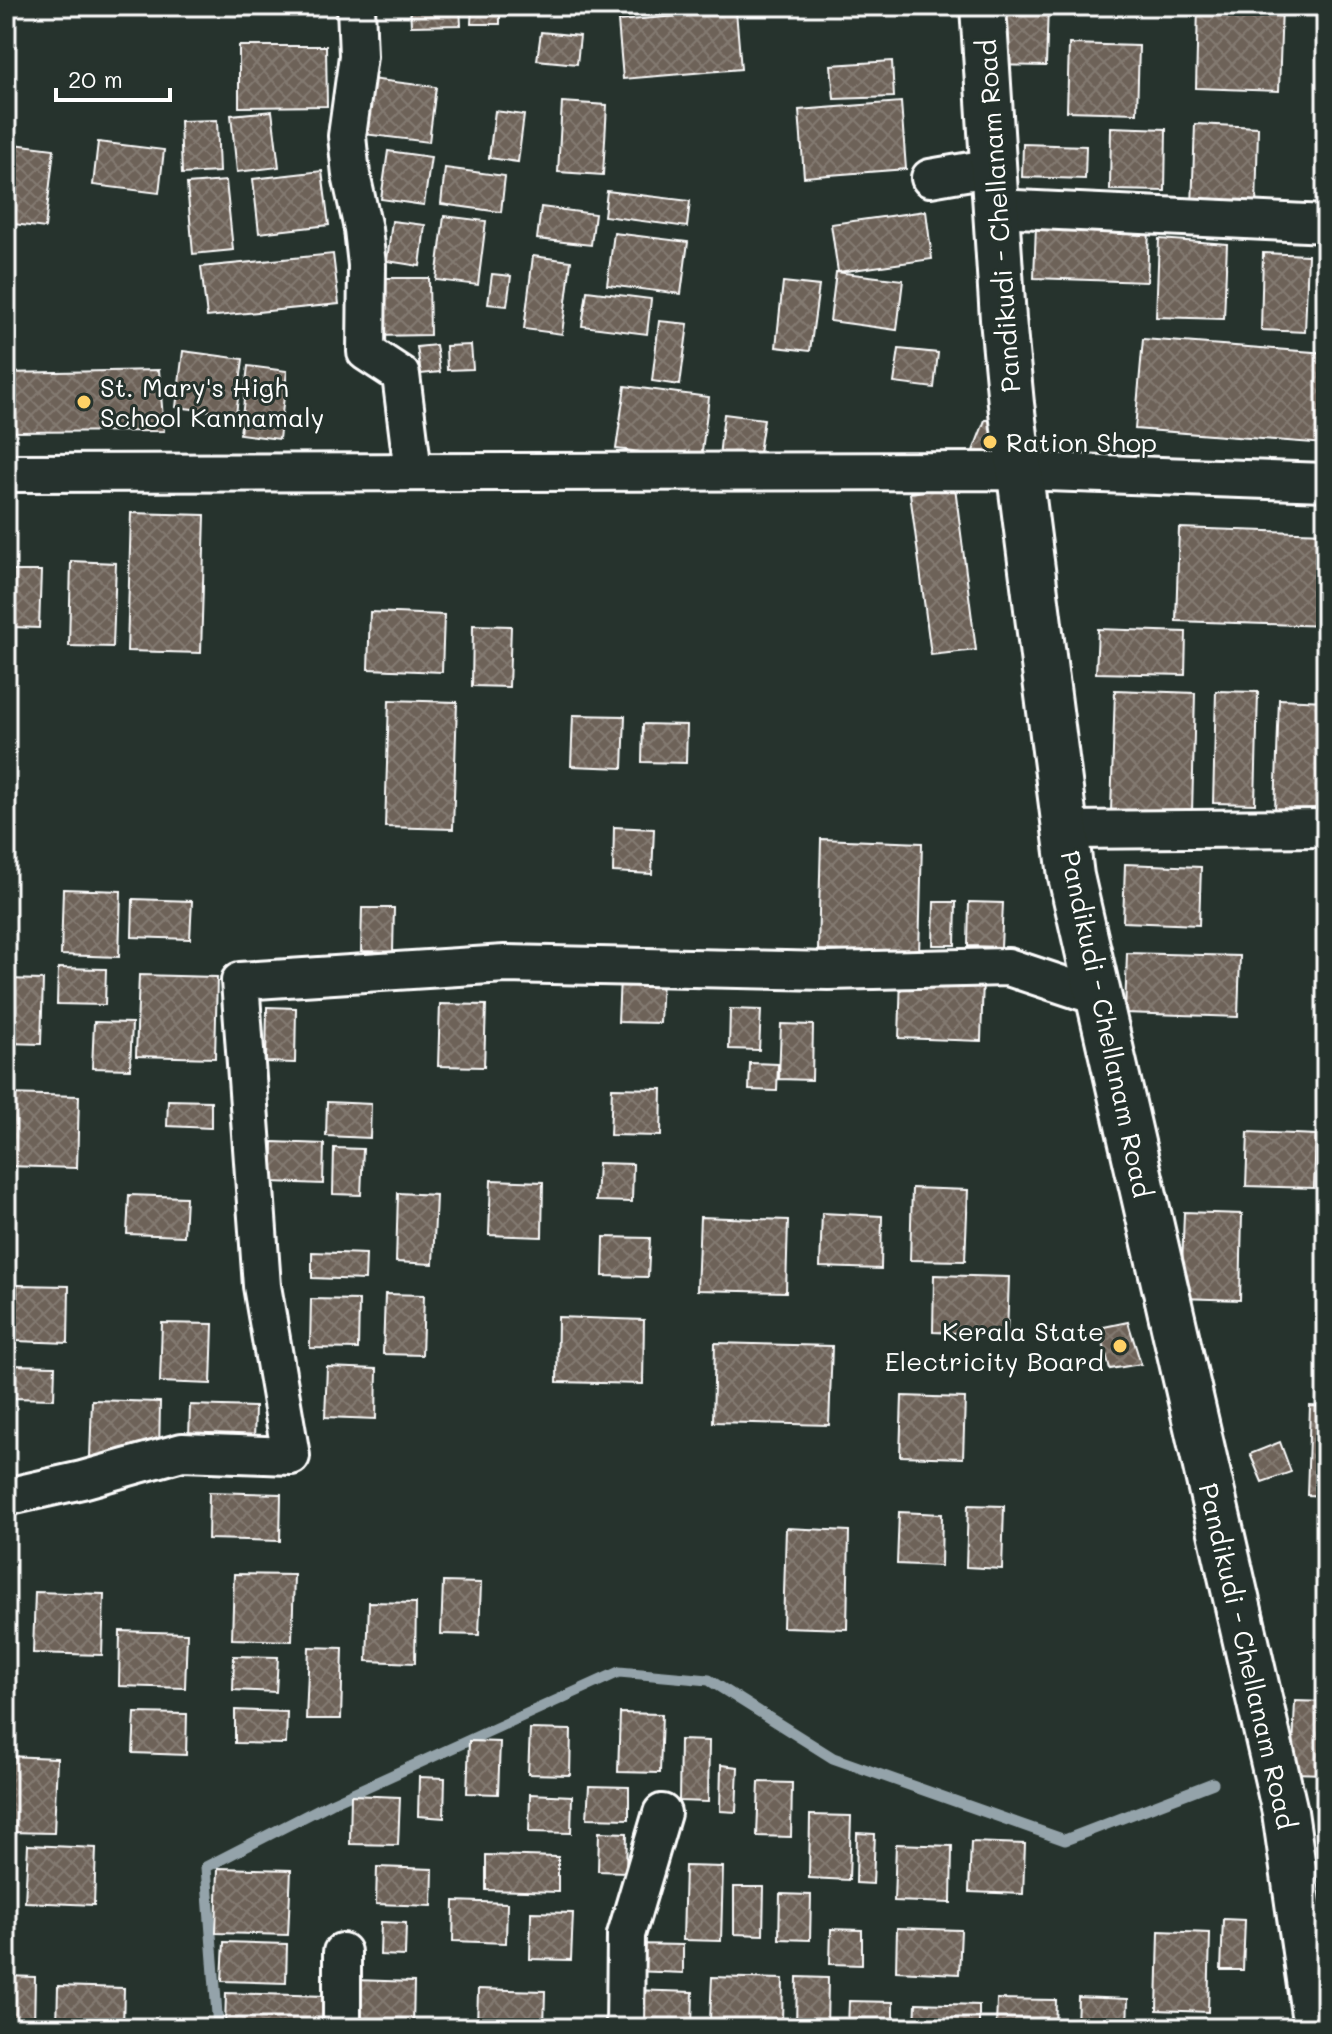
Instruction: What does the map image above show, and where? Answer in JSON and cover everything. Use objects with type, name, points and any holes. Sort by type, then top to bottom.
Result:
[{"type":"main road","name":"Pandikudi - Chellanam Road","points":[[983,6],[1003,319],[1071,876],[1285,1812],[1316,2028]]},
{"type":"street","points":[[356,6],[358,56],[347,136],[367,265],[366,352],[401,375],[413,472]]},
{"type":"street","points":[[930,178],[1326,224]]},
{"type":"street","points":[[6,473],[1020,471],[1326,482]]},
{"type":"street","points":[[1065,830],[1326,828]]},
{"type":"street","points":[[7,1496],[82,1480],[182,1452],[291,1456],[262,1286],[240,981],[505,964],[828,971],[1008,967],[1099,997]]},
{"type":"street","points":[[625,2028],[626,1935],[662,1813]]},
{"type":"street","points":[[342,1952],[342,2028]]},
{"type":"building","points":[[410,6],[460,6],[461,25],[411,26]]},
{"type":"building","points":[[472,6],[500,6],[500,24],[471,24]]},
{"type":"building","points":[[520,6],[578,6],[578,11],[520,13]]},
{"type":"building","points":[[993,6],[1048,6],[1046,66],[991,65]]},
{"type":"building","points":[[1198,6],[1282,6],[1279,91],[1196,88]]},
{"type":"building","points":[[736,11],[741,69],[623,79],[618,21]]},
{"type":"building","points":[[541,32],[580,36],[577,64],[537,60]]},
{"type":"building","points":[[1069,44],[1139,46],[1137,113],[1067,111]]},
{"type":"building","points":[[239,46],[326,46],[327,106],[239,107]]},
{"type":"building","points":[[892,61],[894,97],[834,99],[831,65]]},
{"type":"building","points":[[362,78],[436,87],[429,142],[355,133]]},
{"type":"building","points":[[562,102],[607,105],[603,175],[558,172]]},
{"type":"building","points":[[901,102],[906,169],[804,177],[799,110]]},
{"type":"building","points":[[272,111],[279,167],[237,172],[231,115]]},
{"type":"building","points":[[495,111],[524,115],[518,162],[489,158]]},
{"type":"building","points":[[217,120],[219,172],[182,174],[180,121]]},
{"type":"building","points":[[1195,124],[1258,127],[1256,210],[1192,208]]},
{"type":"building","points":[[1111,127],[1166,129],[1165,191],[1110,190]]},
{"type":"building","points":[[98,142],[164,150],[159,193],[93,185]]},
{"type":"building","points":[[6,143],[54,149],[45,228],[6,223]]},
{"type":"building","points":[[1023,144],[1086,146],[1085,179],[1022,177]]},
{"type":"building","points":[[388,151],[431,157],[424,205],[381,199]]},
{"type":"building","points":[[445,168],[505,176],[501,212],[441,204]]},
{"type":"building","points":[[322,171],[329,225],[259,233],[253,179]]},
{"type":"building","points":[[226,181],[233,250],[193,254],[187,184]]},
{"type":"building","points":[[607,191],[690,201],[687,227],[604,216]]},
{"type":"building","points":[[541,207],[595,214],[591,245],[537,239]]},
{"type":"building","points":[[926,211],[932,259],[838,272],[831,224]]},
{"type":"building","points":[[444,216],[486,221],[478,285],[436,280]]},
{"type":"building","points":[[392,221],[425,225],[420,266],[387,261]]},
{"type":"building","points":[[1036,225],[1149,228],[1147,282],[1034,278]]},
{"type":"building","points":[[614,233],[688,242],[681,294],[607,285]]},
{"type":"building","points":[[1159,239],[1227,244],[1224,319],[1156,317]]},
{"type":"building","points":[[1263,253],[1308,255],[1305,332],[1261,330]]},
{"type":"building","points":[[333,254],[339,304],[207,317],[201,267]]},
{"type":"building","points":[[533,256],[571,261],[562,334],[524,329]]},
{"type":"building","points":[[836,272],[903,280],[897,330],[830,321]]},
{"type":"building","points":[[492,274],[511,276],[507,306],[488,304]]},
{"type":"building","points":[[373,278],[429,278],[430,335],[373,336]]},
{"type":"building","points":[[783,282],[819,286],[810,351],[776,347]]},
{"type":"building","points":[[587,291],[651,299],[647,334],[582,326]]},
{"type":"building","points":[[659,321],[688,324],[680,385],[652,381]]},
{"type":"building","points":[[1143,339],[1326,353],[1326,444],[1135,429]]},
{"type":"building","points":[[436,345],[440,372],[421,374],[417,347]]},
{"type":"building","points":[[471,345],[473,369],[447,370],[446,346]]},
{"type":"building","points":[[899,349],[938,353],[934,388],[894,383]]},
{"type":"building","points":[[183,351],[243,359],[236,414],[176,407]]},
{"type":"building","points":[[248,366],[287,371],[279,439],[240,434]]},
{"type":"building","name":"St. Mary's High School Kannamaly","points":[[159,370],[164,431],[6,432],[6,373]]},
{"type":"building","points":[[625,386],[709,397],[701,459],[616,449]]},
{"type":"building","points":[[724,414],[764,419],[758,460],[719,456]]},
{"type":"building","name":"Ration Shop","points":[[999,419],[1007,464],[968,464],[985,420]]},
{"type":"building","points":[[955,487],[976,650],[931,655],[910,493]]},
{"type":"building","points":[[131,513],[205,515],[201,653],[127,651]]},
{"type":"building","points":[[1179,528],[1326,533],[1326,626],[1176,621]]},
{"type":"building","points":[[71,561],[116,563],[113,647],[69,646]]},
{"type":"building","points":[[13,571],[41,571],[39,628],[12,627]]},
{"type":"building","points":[[370,612],[444,615],[442,672],[368,669]]},
{"type":"building","points":[[473,625],[511,626],[509,687],[472,686]]},
{"type":"building","points":[[1098,629],[1186,632],[1185,675],[1096,673]]},
{"type":"building","points":[[1115,690],[1195,693],[1192,813],[1111,811]]},
{"type":"building","points":[[1216,691],[1258,692],[1255,804],[1213,803]]},
{"type":"building","points":[[1279,699],[1326,701],[1326,813],[1275,811]]},
{"type":"building","points":[[389,700],[457,702],[453,829],[385,827]]},
{"type":"building","points":[[573,715],[625,716],[623,768],[571,766]]},
{"type":"building","points":[[643,724],[687,725],[686,763],[642,762]]},
{"type":"building","points":[[614,827],[654,829],[652,874],[613,872]]},
{"type":"building","points":[[821,839],[922,843],[919,954],[818,950]]},
{"type":"building","points":[[1125,864],[1201,867],[1199,925],[1123,922]]},
{"type":"building","points":[[63,889],[121,891],[119,957],[61,955]]},
{"type":"building","points":[[133,899],[192,901],[190,939],[132,937]]},
{"type":"building","points":[[934,902],[956,902],[955,945],[933,945]]},
{"type":"building","points":[[969,902],[1003,903],[1001,947],[968,946]]},
{"type":"building","points":[[362,908],[394,908],[393,952],[361,951]]},
{"type":"building","points":[[1127,953],[1240,956],[1238,1017],[1125,1013]]},
{"type":"building","points":[[58,968],[106,969],[105,1005],[57,1004]]},
{"type":"building","points":[[139,975],[217,977],[215,1058],[136,1056]]},
{"type":"building","points":[[620,976],[662,977],[660,1023],[618,1022]]},
{"type":"building","points":[[901,976],[983,978],[981,1041],[899,1038]]},
{"type":"building","points":[[6,979],[43,980],[41,1044],[6,1043]]},
{"type":"building","points":[[440,1004],[486,1005],[484,1067],[438,1066]]},
{"type":"building","points":[[267,1007],[296,1008],[295,1063],[266,1062]]},
{"type":"building","points":[[730,1009],[761,1010],[759,1050],[729,1049]]},
{"type":"building","points":[[94,1022],[132,1023],[130,1069],[92,1068]]},
{"type":"building","points":[[781,1024],[813,1025],[812,1080],[779,1079]]},
{"type":"building","points":[[750,1063],[778,1064],[777,1091],[749,1090]]},
{"type":"building","points":[[612,1088],[662,1089],[661,1136],[610,1135]]},
{"type":"building","points":[[6,1094],[79,1096],[77,1168],[6,1166]]},
{"type":"building","points":[[168,1100],[211,1101],[211,1128],[167,1126]]},
{"type":"building","points":[[327,1102],[371,1104],[370,1138],[326,1136]]},
{"type":"building","points":[[1248,1132],[1316,1135],[1314,1188],[1246,1186]]},
{"type":"building","points":[[273,1142],[324,1144],[323,1184],[272,1182]]},
{"type":"building","points":[[334,1148],[363,1149],[361,1195],[333,1194]]},
{"type":"building","points":[[598,1163],[633,1164],[632,1202],[596,1201]]},
{"type":"building","points":[[491,1180],[543,1182],[542,1237],[489,1235]]},
{"type":"building","points":[[912,1188],[968,1190],[965,1261],[910,1260]]},
{"type":"building","points":[[398,1193],[436,1195],[433,1264],[396,1262]]},
{"type":"building","points":[[129,1195],[186,1197],[184,1236],[127,1234]]},
{"type":"building","points":[[1184,1212],[1242,1214],[1240,1300],[1181,1298]]},
{"type":"building","points":[[822,1213],[882,1216],[881,1269],[820,1267]]},
{"type":"building","points":[[700,1217],[788,1220],[786,1292],[697,1290]]},
{"type":"building","points":[[604,1237],[650,1238],[648,1277],[603,1276]]},
{"type":"building","points":[[312,1252],[366,1254],[365,1280],[312,1278]]},
{"type":"building","points":[[934,1275],[1009,1277],[1007,1335],[933,1332]]},
{"type":"building","points":[[17,1285],[69,1286],[68,1343],[16,1341]]},
{"type":"building","points":[[385,1294],[424,1295],[422,1355],[383,1354]]},
{"type":"building","points":[[311,1299],[359,1300],[358,1349],[310,1348]]},
{"type":"building","points":[[558,1317],[644,1320],[643,1384],[557,1382]]},
{"type":"building","name":"Kerala State Electricity Board","points":[[1128,1322],[1141,1364],[1110,1369],[1099,1328]]},
{"type":"building","points":[[162,1323],[213,1324],[211,1384],[160,1382]]},
{"type":"building","points":[[715,1343],[832,1346],[829,1425],[713,1422]]},
{"type":"building","points":[[10,1365],[55,1366],[54,1399],[8,1398]]},
{"type":"building","points":[[327,1367],[377,1369],[376,1419],[325,1417]]},
{"type":"building","points":[[902,1396],[965,1398],[963,1458],[900,1456]]},
{"type":"building","points":[[92,1400],[160,1402],[159,1454],[90,1457]]},
{"type":"building","points":[[190,1405],[255,1407],[254,1441],[189,1438]]},
{"type":"building","points":[[1310,1406],[1326,1407],[1326,1496],[1307,1495]]},
{"type":"building","points":[[1280,1442],[1291,1472],[1262,1482],[1250,1454]]},
{"type":"building","points":[[209,1492],[281,1494],[280,1541],[208,1539]]},
{"type":"building","points":[[968,1505],[1004,1506],[1002,1569],[966,1567]]},
{"type":"building","points":[[899,1512],[942,1514],[941,1566],[897,1564]]},
{"type":"building","points":[[786,1528],[849,1531],[847,1629],[783,1627]]},
{"type":"building","points":[[234,1574],[294,1575],[292,1641],[232,1639]]},
{"type":"building","points":[[443,1582],[481,1583],[479,1635],[441,1634]]},
{"type":"building","points":[[35,1592],[104,1594],[102,1655],[33,1653]]},
{"type":"building","points":[[369,1602],[416,1603],[415,1663],[367,1661]]},
{"type":"building","points":[[120,1631],[187,1633],[185,1688],[119,1686]]},
{"type":"building","points":[[309,1647],[343,1648],[341,1719],[306,1719]]},
{"type":"building","points":[[234,1656],[278,1657],[276,1692],[233,1690]]},
{"type":"building","points":[[1295,1701],[1326,1702],[1326,1774],[1292,1773]]},
{"type":"building","points":[[235,1710],[287,1712],[286,1744],[235,1743]]},
{"type":"building","points":[[135,1713],[187,1714],[186,1755],[133,1753]]},
{"type":"building","points":[[620,1713],[662,1714],[660,1773],[618,1772]]},
{"type":"building","points":[[530,1729],[571,1730],[570,1775],[528,1774]]},
{"type":"building","points":[[680,1740],[709,1741],[708,1802],[679,1801]]},
{"type":"building","points":[[469,1741],[500,1742],[498,1794],[467,1793]]},
{"type":"building","points":[[6,1756],[57,1758],[54,1833],[6,1832]]},
{"type":"building","points":[[721,1765],[738,1767],[736,1812],[720,1811]]},
{"type":"building","points":[[419,1777],[445,1778],[444,1818],[418,1816]]},
{"type":"building","points":[[759,1782],[792,1783],[791,1837],[757,1836]]},
{"type":"building","points":[[589,1786],[629,1787],[629,1819],[587,1818]]},
{"type":"building","points":[[530,1794],[572,1796],[571,1833],[529,1832]]},
{"type":"building","points":[[351,1795],[400,1797],[398,1845],[350,1844]]},
{"type":"building","points":[[810,1815],[851,1816],[849,1880],[809,1878]]},
{"type":"building","points":[[599,1832],[627,1833],[626,1872],[598,1871]]},
{"type":"building","points":[[857,1833],[875,1834],[873,1884],[856,1883]]},
{"type":"building","points":[[971,1842],[1025,1844],[1023,1894],[969,1892]]},
{"type":"building","points":[[896,1844],[952,1846],[951,1903],[894,1901]]},
{"type":"building","points":[[28,1845],[96,1848],[94,1905],[25,1902]]},
{"type":"building","points":[[486,1855],[558,1857],[558,1892],[486,1890]]},
{"type":"building","points":[[685,1866],[723,1867],[721,1941],[683,1940]]},
{"type":"building","points":[[377,1867],[433,1869],[432,1906],[376,1904]]},
{"type":"building","points":[[218,1868],[291,1870],[288,1935],[216,1933]]},
{"type":"building","points":[[734,1887],[764,1887],[763,1935],[734,1934]]},
{"type":"building","points":[[780,1894],[811,1895],[810,1940],[779,1939]]},
{"type":"building","points":[[454,1901],[507,1903],[506,1943],[453,1941]]},
{"type":"building","points":[[531,1912],[573,1913],[571,1960],[530,1959]]},
{"type":"building","points":[[1223,1919],[1245,1920],[1243,1970],[1221,1970]]},
{"type":"building","points":[[381,1922],[406,1923],[405,1956],[380,1955]]},
{"type":"building","points":[[897,1928],[961,1930],[959,1974],[896,1971]]},
{"type":"building","points":[[831,1929],[862,1930],[862,1965],[830,1964]]},
{"type":"building","points":[[1159,1931],[1210,1933],[1208,2012],[1157,2010]]},
{"type":"building","points":[[224,1942],[287,1944],[286,1983],[222,1981]]},
{"type":"building","points":[[634,1944],[683,1945],[683,1973],[634,1971]]},
{"type":"building","points":[[6,1976],[35,1977],[34,2028],[6,2028]]},
{"type":"building","points":[[712,1977],[783,1979],[782,2022],[710,2020]]},
{"type":"building","points":[[797,1977],[828,1978],[827,2028],[796,2028]]},
{"type":"building","points":[[355,1980],[414,1982],[413,2026],[354,2024]]},
{"type":"building","points":[[58,1986],[124,1988],[123,2028],[57,2028]]},
{"type":"building","points":[[478,1989],[545,1991],[544,2028],[477,2028]]},
{"type":"building","points":[[631,1990],[693,1992],[692,2028],[630,2028]]},
{"type":"building","points":[[226,1993],[326,1996],[325,2028],[225,2028]]},
{"type":"building","points":[[1078,1997],[1128,1999],[1127,2028],[1077,2028]]},
{"type":"building","points":[[997,1999],[1056,2000],[1055,2028],[996,2028]]},
{"type":"building","points":[[849,2001],[893,2002],[893,2028],[848,2028]]},
{"type":"building","points":[[916,2003],[979,2005],[979,2028],[915,2028]]},
{"type":"waterway","points":[[218,2028],[206,1867],[331,1803],[619,1672],[709,1680],[833,1758],[1065,1840],[1213,1783]]},
{"type":"place","name":"St. Mary's High School Kannamaly","points":[[84,402]]},
{"type":"place","name":"Ration Shop","points":[[990,442]]},
{"type":"place","name":"Kerala State Electricity Board","points":[[1120,1346]]}]
